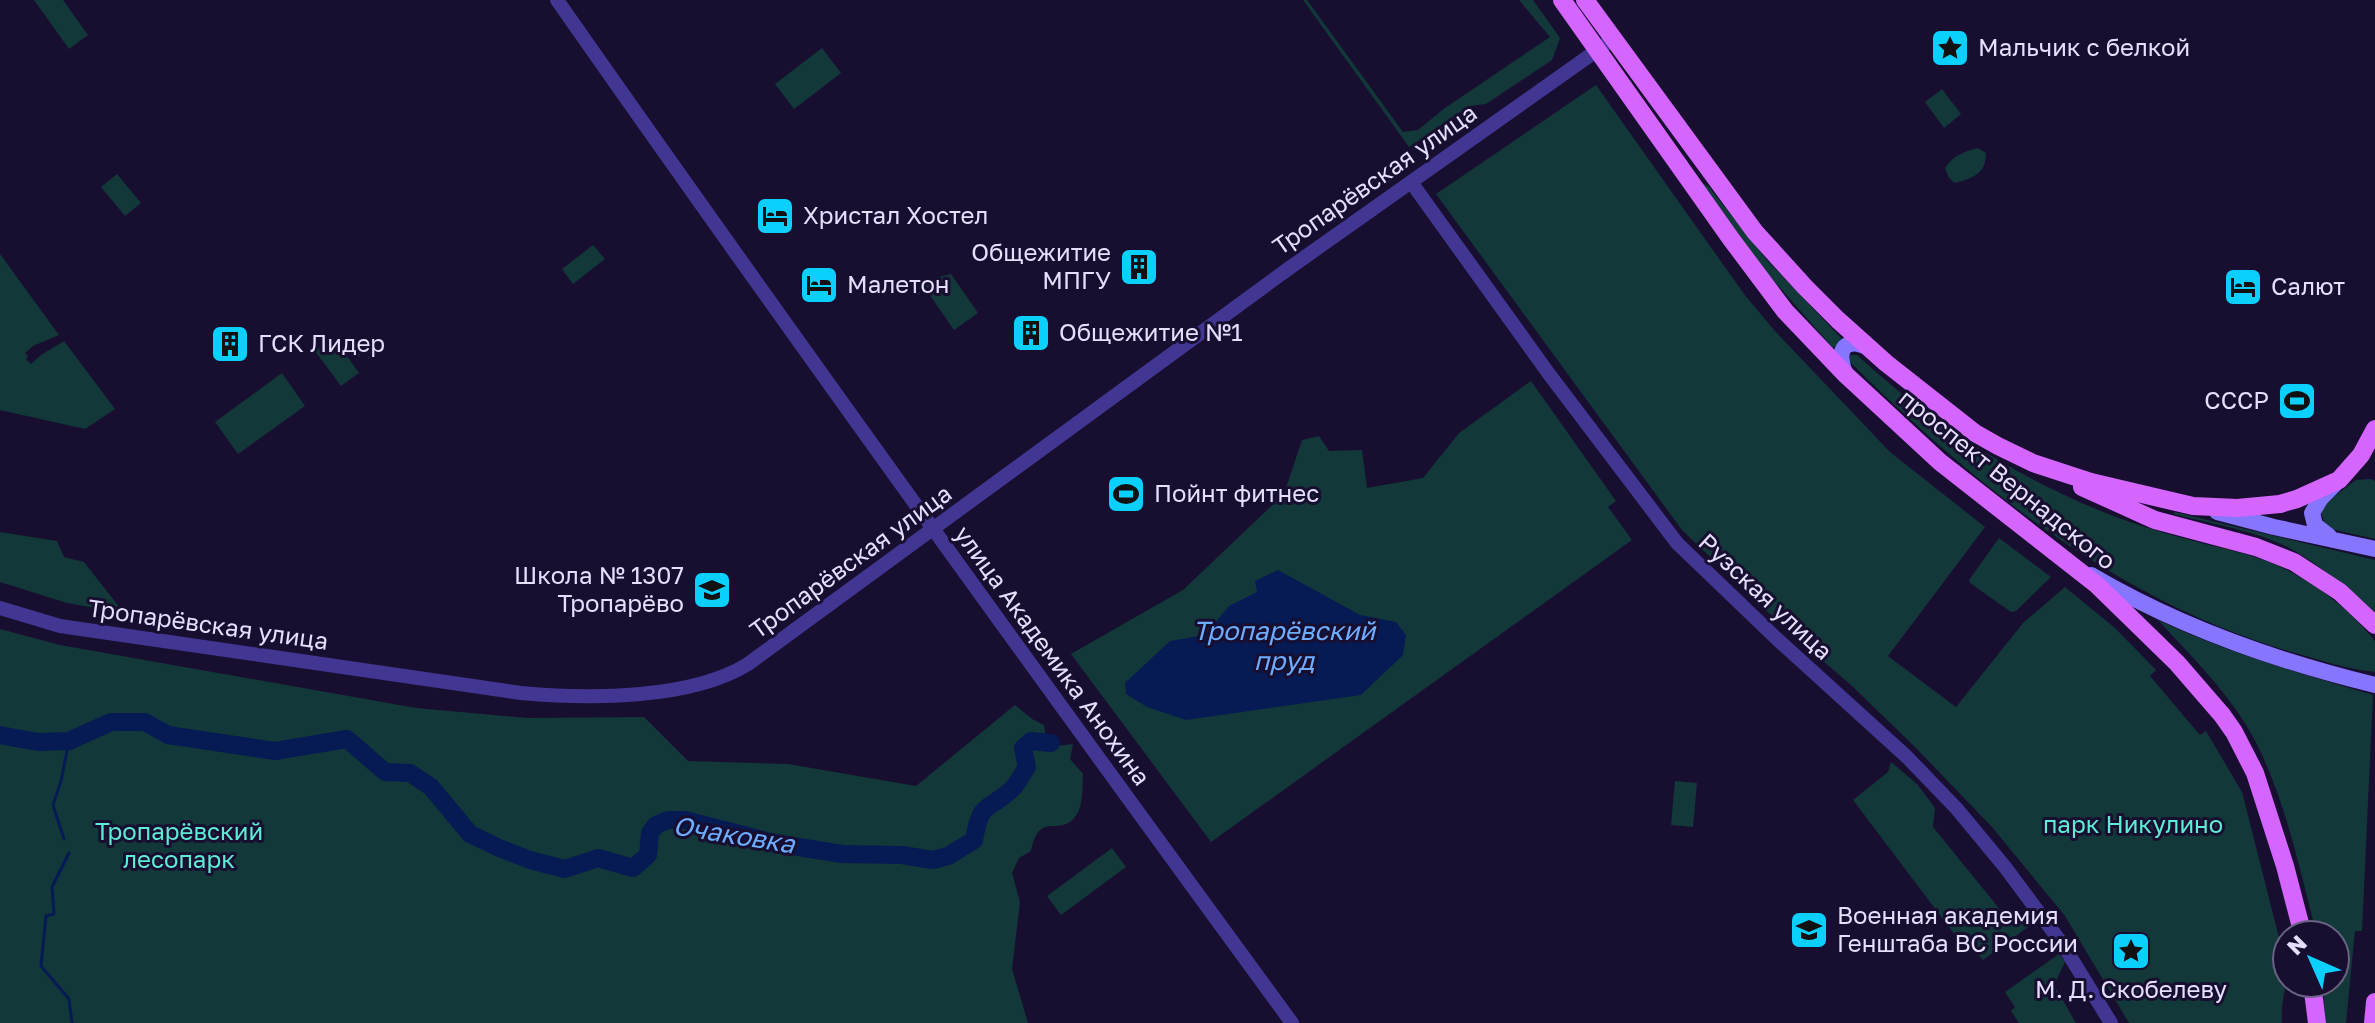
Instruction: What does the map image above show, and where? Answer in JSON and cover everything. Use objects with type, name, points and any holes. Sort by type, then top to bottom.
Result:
[{"type":"main road","name":"проспект Вернадского","points":[[1562,0],[1605,44],[1755,232],[1827,309],[1870,349],[1975,433],[2033,463],[2091,482],[2193,506],[2237,508],[2280,504],[2339,480]]},
{"type":"main road","name":"проспект Вернадского","points":[[1585,0],[1605,44],[1752,269],[1785,311],[1846,375],[1940,462],[2076,567],[2119,605],[2208,697],[2234,732],[2255,773],[2299,919]]},
{"type":"main road","points":[[1846,375],[1842,365],[1843,349],[1854,343],[1870,349]]},
{"type":"main road","points":[[2342,542],[2320,530],[2312,519],[2312,513],[2321,498],[2361,455],[2375,429]]},
{"type":"main road","points":[[2033,463],[2138,513],[2256,547],[2294,562],[2340,592],[2375,625]]},
{"type":"main road","points":[[2193,506],[2375,549]]},
{"type":"main road","points":[[2076,567],[2212,634],[2319,671],[2375,685]]},
{"type":"main road","points":[[2314,999],[2317,1023]]},
{"type":"main road","points":[[2373,1023],[2375,1002]]},
{"type":"street","name":"улица Академика Анохина","points":[[557,0],[774,309],[1292,1023]]},
{"type":"street","name":"Тропарёвская улица","points":[[0,608],[60,626],[489,689],[576,697],[641,694],[692,685],[734,673],[1288,269],[1605,44]]},
{"type":"street","name":"Рузская улица","points":[[1411,182],[1549,374],[1677,543],[1903,753],[1957,809],[2063,945],[2111,1023]]},
{"type":"green space","points":[[34,0],[63,0],[88,35],[69,49]]},
{"type":"green space","points":[[1303,0],[1307,0],[1403,132],[1418,130],[1445,108],[1550,37],[1519,0],[1533,0],[1560,38],[1552,60],[1486,104],[1469,106],[1409,147]]},
{"type":"green space","points":[[822,48],[841,73],[794,109],[775,84]]},
{"type":"green space","name":"парк Никулино","points":[[1596,85],[1744,294],[1774,330],[1890,452],[1985,527],[1888,656],[1956,707],[2023,623],[2065,587],[2115,628],[2156,670],[2150,676],[2200,735],[2206,731],[2242,792],[2274,919],[2271,919],[2271,999],[2283,999],[2282,1023],[2129,1023],[2065,916],[1992,827],[1852,686],[1776,620],[1682,530],[1436,194]]},
{"type":"green space","points":[[1942,89],[1961,114],[1944,128],[1925,102]]},
{"type":"green space","points":[[1978,148],[1986,153],[1984,166],[1973,177],[1955,183],[1945,168],[1959,155]]},
{"type":"green space","points":[[117,174],[141,203],[125,216],[101,187]]},
{"type":"green space","points":[[1701,182],[1709,187],[1766,259],[1843,340],[1833,348],[1760,265]]},
{"type":"green space","points":[[593,245],[605,259],[573,284],[562,269]]},
{"type":"green space","points":[[0,254],[59,335],[33,346],[25,353],[28,356],[26,359],[31,364],[64,341],[115,409],[85,429],[0,410]]},
{"type":"green space","points":[[951,274],[978,313],[954,330],[922,284],[926,280]]},
{"type":"green space","points":[[334,338],[359,373],[341,386],[315,351]]},
{"type":"green space","points":[[1850,355],[1857,355],[1914,403],[1974,446],[2039,482],[2118,518],[2269,562],[2299,576],[2340,605],[2375,641],[2375,672],[2323,661],[2228,630],[2168,603],[2109,571],[2053,535],[1947,452],[1849,361]]},
{"type":"green space","points":[[282,373],[305,406],[238,454],[215,422]]},
{"type":"green space","points":[[1531,381],[1616,501],[1608,507],[1632,540],[1211,842],[1071,654],[1183,590],[1284,494],[1302,440],[1319,436],[1329,451],[1362,450],[1367,488],[1423,478],[1459,433]]},
{"type":"green space","points":[[2356,480],[2375,481],[2375,539],[2327,528],[2321,514],[2324,504]]},
{"type":"green space","points":[[2174,512],[2375,560],[2375,616],[2336,580],[2280,543]]},
{"type":"green space","points":[[0,532],[57,541],[64,557],[84,562],[124,613],[67,603],[0,582]]},
{"type":"green space","points":[[1999,538],[2051,577],[2016,611],[2011,612],[1969,580]]},
{"type":"green space","points":[[2158,620],[2237,652],[2373,695],[2362,931],[2355,931],[2351,972],[2351,919],[2313,919],[2290,833],[2264,758],[2232,704]]},
{"type":"green space","name":"Тропарёвский лесопарк","points":[[0,629],[60,645],[416,708],[527,718],[644,717],[688,761],[788,764],[916,786],[1015,705],[1044,725],[1046,738],[1057,746],[1073,744],[1070,759],[1083,774],[1078,813],[1069,823],[1044,827],[1039,831],[1031,851],[1019,858],[1012,873],[1020,902],[1012,969],[1028,1023],[0,1023]]},
{"type":"green space","points":[[1891,762],[1917,784],[1935,808],[1933,827],[2007,918],[2023,913],[2031,925],[1983,960],[1972,948],[1967,951],[1853,800],[1888,772]]},
{"type":"green space","points":[[1675,781],[1697,783],[1693,827],[1671,825]]},
{"type":"green space","points":[[1112,848],[1126,867],[1061,915],[1047,896]]},
{"type":"green space","points":[[2059,954],[2065,962],[2054,985],[2076,1023],[2019,1023],[2011,1011],[2015,1007],[2005,992]]},
{"type":"green space","points":[[2324,999],[2348,999],[2346,1023],[2326,1023]]},
{"type":"water","name":"Тропарёвский пруд","points":[[1278,570],[1360,615],[1396,622],[1406,635],[1403,655],[1361,695],[1186,720],[1147,707],[1126,694],[1125,683],[1170,641],[1205,635],[1229,606],[1257,592],[1255,581]]},
{"type":"waterway","name":"Очаковка","points":[[0,735],[38,742],[69,741],[111,722],[145,722],[168,735],[275,751],[347,739],[385,772],[410,773],[431,787],[470,834],[530,860],[565,869],[598,858],[633,868],[648,855],[650,833],[656,825],[668,820],[685,820],[774,843],[842,854],[902,855],[933,860],[948,856],[974,840],[982,813],[1012,789],[1027,767],[1023,748],[1031,741],[1051,743]]},
{"type":"waterway","points":[[64,839],[53,805],[69,741]]},
{"type":"waterway","points":[[69,853],[52,887],[54,914],[46,916],[41,966],[69,999],[72,1023]]},
{"type":"place","name":"Мальчик с белкой","points":[[1950,48]]},
{"type":"place","name":"Христал Хостел","points":[[775,216]]},
{"type":"place","name":"Общежитие МПГУ","points":[[1139,267]]},
{"type":"place","name":"Малетон","points":[[819,285]]},
{"type":"place","name":"Салют","points":[[2243,287]]},
{"type":"place","name":"Общежитие №1","points":[[1031,333]]},
{"type":"place","name":"ГСК Лидер","points":[[230,344]]},
{"type":"place","name":"СССР","points":[[2297,401]]},
{"type":"place","name":"Пойнт фитнес","points":[[1126,494]]},
{"type":"place","name":"Школа № 1307 Тропарёво","points":[[712,590]]},
{"type":"place","name":"Военная академия Генштаба ВС России","points":[[1809,930]]},
{"type":"place","name":"М. Д. Скобелеву","points":[[2131,951]]}]
